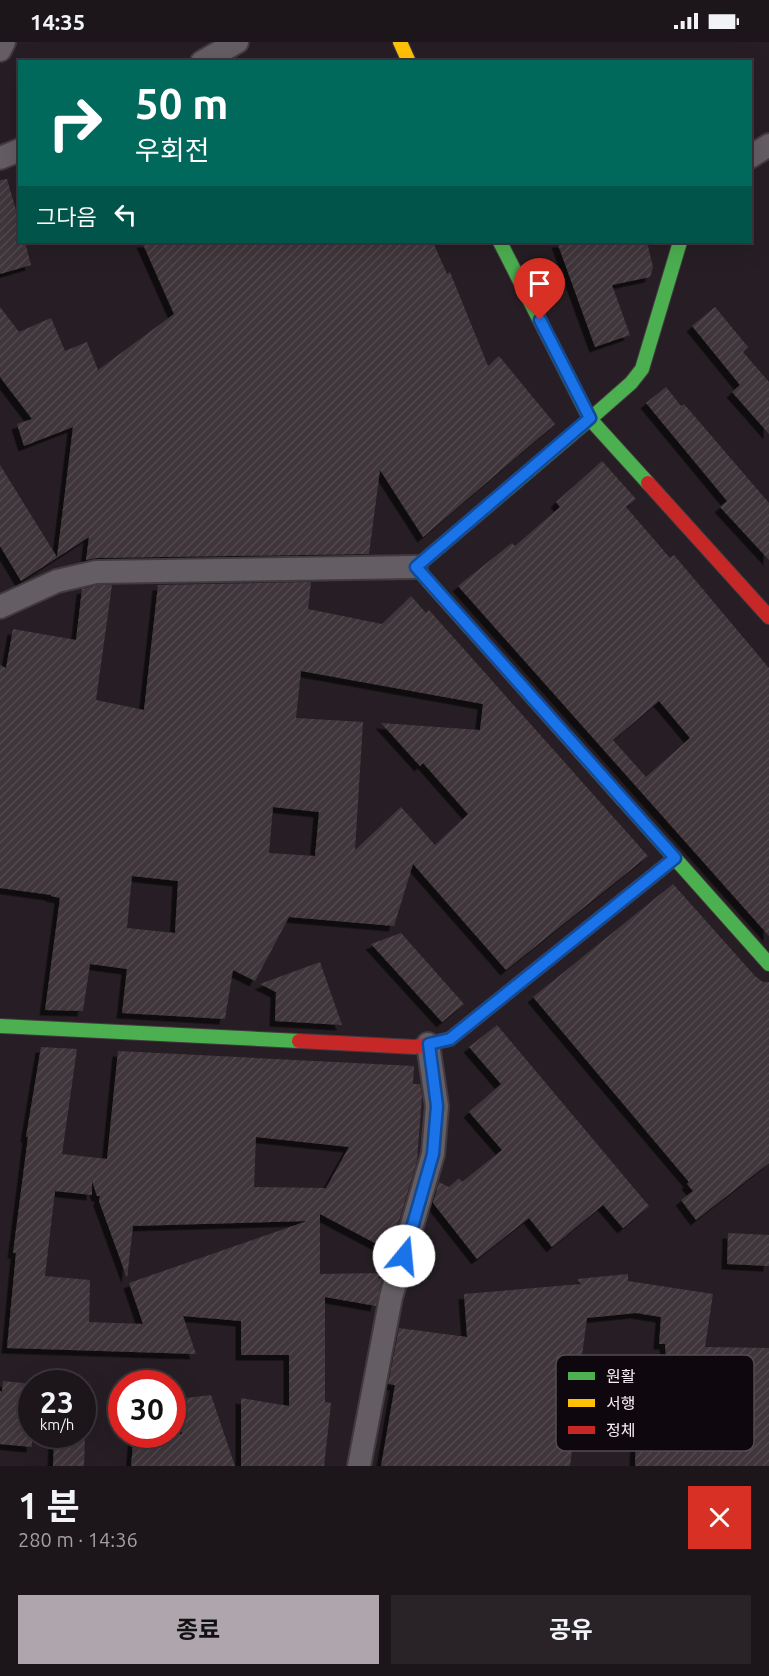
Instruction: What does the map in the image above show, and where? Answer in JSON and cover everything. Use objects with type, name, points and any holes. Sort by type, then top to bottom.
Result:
[{"type":"street","points":[[0,50],[4,42]]},
{"type":"street","points":[[206,60],[237,42]]},
{"type":"street","points":[[400,42],[409,60]]},
{"type":"street","points":[[752,156],[769,145]]},
{"type":"street","points":[[0,158],[18,151]]},
{"type":"street","points":[[502,243],[590,418],[769,617]]},
{"type":"street","points":[[0,607],[57,580],[96,572],[416,567],[590,418],[631,382],[642,369],[680,243]]},
{"type":"street","points":[[416,567],[769,964]]},
{"type":"street","points":[[0,1026],[415,1047],[450,1039],[675,858]]},
{"type":"street","points":[[359,1466],[391,1297],[433,1154],[437,1106],[429,1044]]},
{"type":"building","points":[[7,179],[18,217],[18,243],[25,243],[31,265],[0,274],[0,180]]},
{"type":"building","points":[[142,243],[433,243],[447,274],[450,272],[488,366],[499,356],[555,424],[423,537],[380,470],[369,554],[86,560],[89,537],[21,581],[0,546],[0,465],[57,557],[73,427],[24,446],[17,424],[32,419],[0,377],[0,307],[19,332],[51,318],[65,351],[87,342],[98,370],[174,314]]},
{"type":"building","points":[[557,243],[647,243],[653,267],[650,277],[612,285],[630,335],[595,347]]},
{"type":"building","points":[[715,307],[748,347],[743,352],[769,382],[769,434],[732,392],[740,385],[692,326]]},
{"type":"building","points":[[666,387],[681,406],[684,404],[769,503],[769,560],[720,507],[727,501],[646,403]]},
{"type":"building","points":[[602,461],[636,499],[626,507],[670,558],[674,555],[769,668],[769,936],[458,586],[512,543],[515,546],[560,507],[556,502]],"holes":[[[659,701],[690,738],[646,777],[613,740]]]},
{"type":"building","points":[[311,582],[308,609],[382,624],[411,596],[426,613],[429,610],[648,856],[506,970],[413,864],[394,926],[289,917],[255,981],[233,970],[225,1019],[122,1013],[127,969],[90,964],[83,1011],[45,1010],[60,898],[0,888],[0,665],[6,668],[13,629],[76,640],[82,589],[98,585],[112,585],[96,700],[144,710],[158,585]],"holes":[[[301,671],[483,704],[480,730],[381,723],[420,766],[423,763],[468,814],[435,845],[401,807],[355,850],[363,722],[296,718]],[[273,807],[319,812],[315,856],[269,853]],[[132,876],[178,881],[175,933],[127,928]]]},
{"type":"building","points":[[673,884],[755,976],[763,982],[769,982],[769,1163],[696,1220],[681,1200],[693,1191],[687,1184],[689,1182],[533,997]]},
{"type":"building","points":[[401,933],[464,1004],[442,1022],[371,944]]},
{"type":"building","points":[[320,962],[342,1025],[275,1021],[276,992],[260,984]]},
{"type":"building","points":[[497,1025],[649,1206],[623,1228],[603,1205],[552,1247],[529,1218],[477,1259],[433,1203],[439,1182],[449,1187],[459,1178],[462,1182],[502,1150],[469,1112],[501,1084],[469,1047]]},
{"type":"building","points":[[41,1047],[77,1049],[62,1154],[107,1159],[118,1051],[414,1066],[413,1084],[420,1084],[422,1096],[417,1161],[390,1251],[320,1214],[320,1274],[381,1273],[378,1278],[382,1279],[376,1306],[325,1297],[325,1402],[331,1403],[324,1466],[241,1466],[241,1398],[289,1406],[289,1355],[241,1355],[241,1321],[183,1316],[196,1354],[7,1348],[16,1253],[13,1253],[28,1137],[26,1137]],"holes":[[[256,1137],[349,1147],[326,1188],[254,1187]],[[92,1181],[97,1196],[100,1196],[99,1201],[127,1278],[133,1226],[307,1221],[129,1283],[143,1324],[89,1322],[90,1280],[45,1276],[55,1191],[92,1195]]]},
{"type":"building","points":[[728,1233],[769,1235],[769,1266],[727,1264]]},
{"type":"building","points":[[628,1274],[628,1281],[713,1294],[705,1347],[769,1348],[769,1466],[635,1466],[635,1451],[754,1451],[754,1355],[666,1355],[665,1344],[659,1344],[661,1317],[636,1313],[587,1318],[582,1355],[556,1355],[556,1451],[572,1451],[570,1466],[381,1466],[395,1385],[388,1384],[399,1328],[467,1337],[464,1294],[581,1284],[577,1279]]},
{"type":"building","points":[[3,1381],[18,1383],[18,1446],[0,1444],[0,1391],[2,1392]]},
{"type":"building","points":[[211,1395],[235,1466],[131,1466],[133,1448],[186,1448],[186,1398]]},
{"type":"building","points":[[54,1448],[85,1448],[84,1466],[53,1466]]},
{"type":"traffic: fast","points":[[501,243],[590,419],[648,483]]},
{"type":"traffic: fast","points":[[429,582],[416,567],[590,419],[631,383],[642,369],[680,243]]},
{"type":"traffic: fast","points":[[623,800],[769,964]]},
{"type":"traffic: fast","points":[[0,1026],[299,1041]]},
{"type":"traffic: slow","points":[[400,42],[408,60]]},
{"type":"traffic: slow","points":[[429,582],[623,800]]},
{"type":"traffic: jam","points":[[648,483],[769,617]]},
{"type":"traffic: jam","points":[[299,1041],[415,1047],[450,1039],[675,858]]},
{"type":"route","points":[[404,1256],[433,1154],[437,1106],[429,1044],[450,1039],[675,858],[416,567],[590,418],[540,320]]}]
